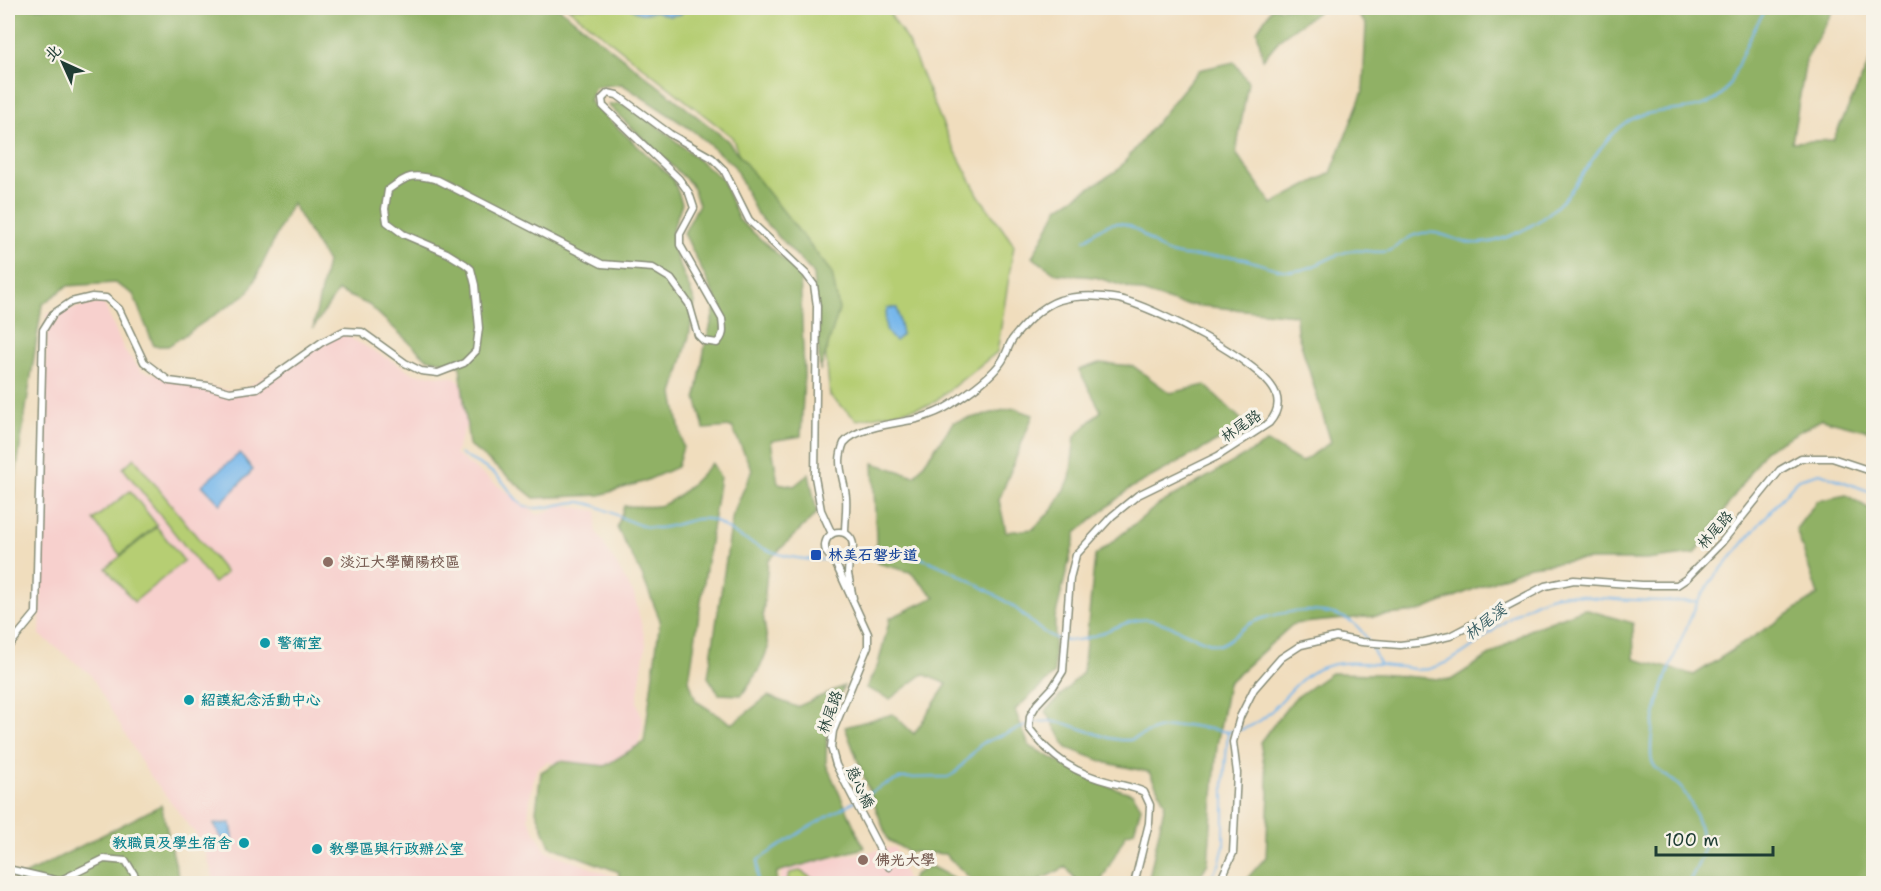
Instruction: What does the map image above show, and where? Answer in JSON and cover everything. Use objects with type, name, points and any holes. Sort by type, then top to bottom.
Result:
[{"type":"street","points":[[8,647],[36,613],[43,330],[53,314],[71,302],[92,297],[106,298],[119,309],[144,362],[169,381],[208,386],[230,392],[257,388],[322,342],[344,332],[362,332],[405,363],[421,371],[438,374],[449,370],[464,363],[476,351],[479,328],[475,285],[471,269],[447,253],[403,234],[387,222],[385,209],[388,190],[402,180],[419,175],[438,180],[602,264],[653,268],[671,279],[685,296],[698,334],[704,340],[717,343],[724,332],[722,319],[681,245],[680,234],[694,208],[689,193],[679,179],[603,106],[602,99],[608,93],[617,95],[670,134],[712,158],[724,170],[749,220],[806,274],[814,285],[817,306],[815,477],[821,510],[832,534]]},
{"type":"street","name":"林尾路","points":[[845,533],[846,496],[840,460],[844,444],[856,434],[919,418],[947,407],[965,395],[1001,362],[1011,342],[1026,324],[1046,307],[1060,300],[1087,296],[1120,300],[1155,313],[1222,346],[1246,362],[1270,384],[1277,395],[1277,406],[1276,416],[1269,423],[1218,456],[1138,495],[1106,521],[1076,555],[1070,578],[1063,671],[1030,716],[1029,728],[1059,760],[1078,772],[1131,786],[1144,792],[1150,806],[1149,823],[1134,884]]},
{"type":"street","name":"林尾路","points":[[1219,884],[1233,853],[1237,773],[1233,742],[1240,717],[1254,689],[1281,658],[1301,645],[1336,637],[1400,645],[1450,636],[1545,586],[1574,580],[1677,585],[1686,579],[1722,542],[1780,470],[1801,458],[1832,458],[1874,472]]},
{"type":"street","points":[[845,533],[854,544],[849,557],[842,561],[834,560],[827,554],[825,545],[832,534],[845,533]]},
{"type":"street","name":"林尾路","points":[[849,557],[848,574],[853,600]]},
{"type":"street","name":"林尾路","points":[[834,560],[845,589],[853,600],[868,634],[868,645],[833,731],[831,747],[836,765]]},
{"type":"street","name":"慈心橋","points":[[836,765],[862,820],[889,867]]},
{"type":"street","points":[[8,869],[59,881],[104,859],[126,861],[137,879],[137,884]]},
{"type":"shaded area","name":"淡江大學蘭陽校區","points":[[103,302],[125,351],[141,371],[238,393],[338,331],[415,374],[454,377],[477,396],[455,454],[538,515],[563,505],[597,511],[596,531],[634,594],[646,643],[637,701],[643,723],[641,735],[635,753],[600,772],[547,762],[537,769],[531,791],[528,819],[546,851],[631,883],[215,883],[202,842],[146,770],[90,674],[40,635],[47,314]]},
{"type":"shaded area","name":"佛光大學","points":[[895,847],[908,883],[779,884],[783,867]]},
{"type":"green space","points":[[8,8],[559,8],[727,140],[832,273],[839,310],[820,371],[813,273],[757,214],[734,166],[692,130],[622,84],[595,87],[589,101],[673,179],[682,203],[672,231],[674,251],[695,302],[689,336],[673,394],[683,447],[677,467],[643,482],[600,495],[534,498],[469,445],[460,366],[426,358],[369,305],[338,291],[313,328],[327,262],[292,203],[249,292],[168,346],[154,346],[133,294],[115,283],[67,286],[42,305],[8,525]]},
{"type":"green space","points":[[568,8],[886,8],[908,42],[949,139],[979,196],[1014,245],[997,352],[930,405],[857,420],[830,396],[817,269],[760,208],[732,137]]},
{"type":"green space","points":[[1272,8],[1323,8],[1282,37],[1263,59],[1257,31]]},
{"type":"green space","points":[[1352,8],[1834,8],[1806,60],[1792,142],[1833,140],[1870,61],[1873,60],[1873,432],[1822,419],[1765,450],[1695,554],[1646,560],[1580,560],[1530,566],[1418,612],[1293,624],[1228,683],[1217,745],[1208,863],[1196,883],[1148,883],[1165,803],[1149,772],[1107,763],[1067,748],[1046,711],[1083,672],[1095,556],[1158,505],[1268,442],[1301,462],[1331,442],[1297,331],[1296,315],[1180,304],[1095,277],[1057,274],[1032,257],[1059,207],[1118,170],[1199,70],[1234,62],[1248,82],[1236,153],[1272,204],[1331,173],[1363,91],[1366,24]]},
{"type":"green space","points":[[621,103],[660,128],[722,179],[739,220],[800,274],[804,375],[801,436],[771,441],[778,483],[794,486],[809,474],[817,513],[768,561],[763,614],[768,648],[760,668],[742,695],[719,694],[708,677],[733,514],[752,470],[732,427],[704,429],[696,397],[705,346],[717,301],[684,233],[699,204],[691,184],[608,105]]},
{"type":"green space","points":[[1099,363],[1133,366],[1170,393],[1205,385],[1247,425],[1129,489],[1076,533],[1055,618],[1054,674],[1015,710],[1029,746],[1099,783],[1133,794],[1141,807],[1134,831],[1126,834],[1100,883],[1075,883],[1076,880],[1066,867],[1033,883],[975,883],[945,854],[909,852],[888,840],[845,727],[893,714],[914,734],[947,684],[923,674],[890,699],[866,688],[878,665],[890,618],[935,597],[910,572],[877,563],[873,463],[915,476],[954,422],[1013,408],[1033,415],[999,500],[1006,532],[1033,529],[1054,508],[1070,479],[1075,436],[1101,411],[1079,370]]},
{"type":"green space","points":[[134,458],[226,573],[214,583],[123,468]]},
{"type":"green space","points":[[712,463],[720,477],[689,680],[696,701],[732,724],[768,696],[797,707],[844,686],[827,731],[826,764],[864,848],[777,872],[776,883],[618,883],[619,872],[550,846],[536,811],[541,772],[560,761],[605,766],[644,742],[660,620],[642,575],[617,528],[624,506],[653,506],[669,502],[689,487]]},
{"type":"green space","points":[[130,491],[157,525],[120,555],[93,520]]},
{"type":"green space","points":[[1846,495],[1873,511],[1873,883],[1243,883],[1266,857],[1269,792],[1260,742],[1294,699],[1331,673],[1451,680],[1529,630],[1584,609],[1633,623],[1634,659],[1694,675],[1818,595],[1796,529],[1817,501]]},
{"type":"green space","points":[[157,527],[184,561],[134,602],[106,568]]},
{"type":"green space","points":[[161,805],[180,883],[8,884],[8,881],[9,883]]},
{"type":"green space","points":[[930,866],[959,883],[910,883],[914,875]]},
{"type":"green space","points":[[800,871],[820,883],[786,883],[790,873]]},
{"type":"water","points":[[631,8],[684,8],[681,14],[669,16],[655,11],[639,13]]},
{"type":"water","points":[[887,308],[897,308],[902,335],[895,341],[888,334],[885,326]]},
{"type":"water","points":[[240,453],[253,470],[220,504],[202,485]]},
{"type":"water","points":[[231,823],[234,844],[220,837],[214,824]]},
{"type":"waterway","points":[[1085,240],[1108,225],[1124,224],[1137,230],[1167,252],[1192,257],[1235,257],[1292,271],[1308,268],[1351,251],[1388,251],[1411,236],[1424,233],[1438,233],[1472,243],[1506,238],[1529,227],[1557,206],[1609,138],[1630,120],[1641,115],[1692,108],[1715,100],[1729,86],[1751,35],[1767,8]]},
{"type":"waterway","points":[[460,454],[493,473],[517,500],[529,507],[543,508],[580,502],[600,507],[637,524],[657,528],[708,519],[759,547],[781,555],[811,560],[878,553],[917,557],[962,576],[991,593],[1055,638],[1081,640],[1128,622],[1151,620],[1219,645],[1228,641],[1248,625],[1264,618],[1290,612],[1316,611],[1341,617],[1357,626],[1369,642],[1380,665]]},
{"type":"waterway","name":"林尾溪","points":[[1239,730],[1263,718],[1299,682],[1321,668],[1350,663],[1429,669],[1459,655],[1529,606],[1553,596],[1571,594],[1598,598],[1698,601],[1711,581],[1798,479],[1820,473],[1874,493]]},
{"type":"waterway","points":[[1688,884],[1703,850],[1698,824],[1687,796],[1676,783],[1656,768],[1651,754],[1652,735],[1660,696],[1674,656],[1698,601]]},
{"type":"waterway","points":[[757,884],[758,860],[807,828],[884,785],[902,778],[948,777],[955,773],[982,743],[1036,722],[1050,721],[1067,724],[1121,740],[1130,740],[1157,729],[1186,725],[1228,732]]},
{"type":"waterway","name":"林尾溪","points":[[1205,884],[1219,865],[1224,846],[1224,781],[1228,732],[1233,731]]},
{"type":"place","name":"林美石磐步道","points":[[816,555]]},
{"type":"place","name":"淡江大學蘭陽校區","points":[[328,562]]},
{"type":"place","name":"警衛室","points":[[265,643]]},
{"type":"place","name":"紹謨紀念活動中心","points":[[189,700]]},
{"type":"place","name":"教職員及學生宿舍","points":[[244,843]]},
{"type":"place","name":"教學區與行政辦公室","points":[[317,849]]},
{"type":"place","name":"佛光大學","points":[[863,860]]}]
